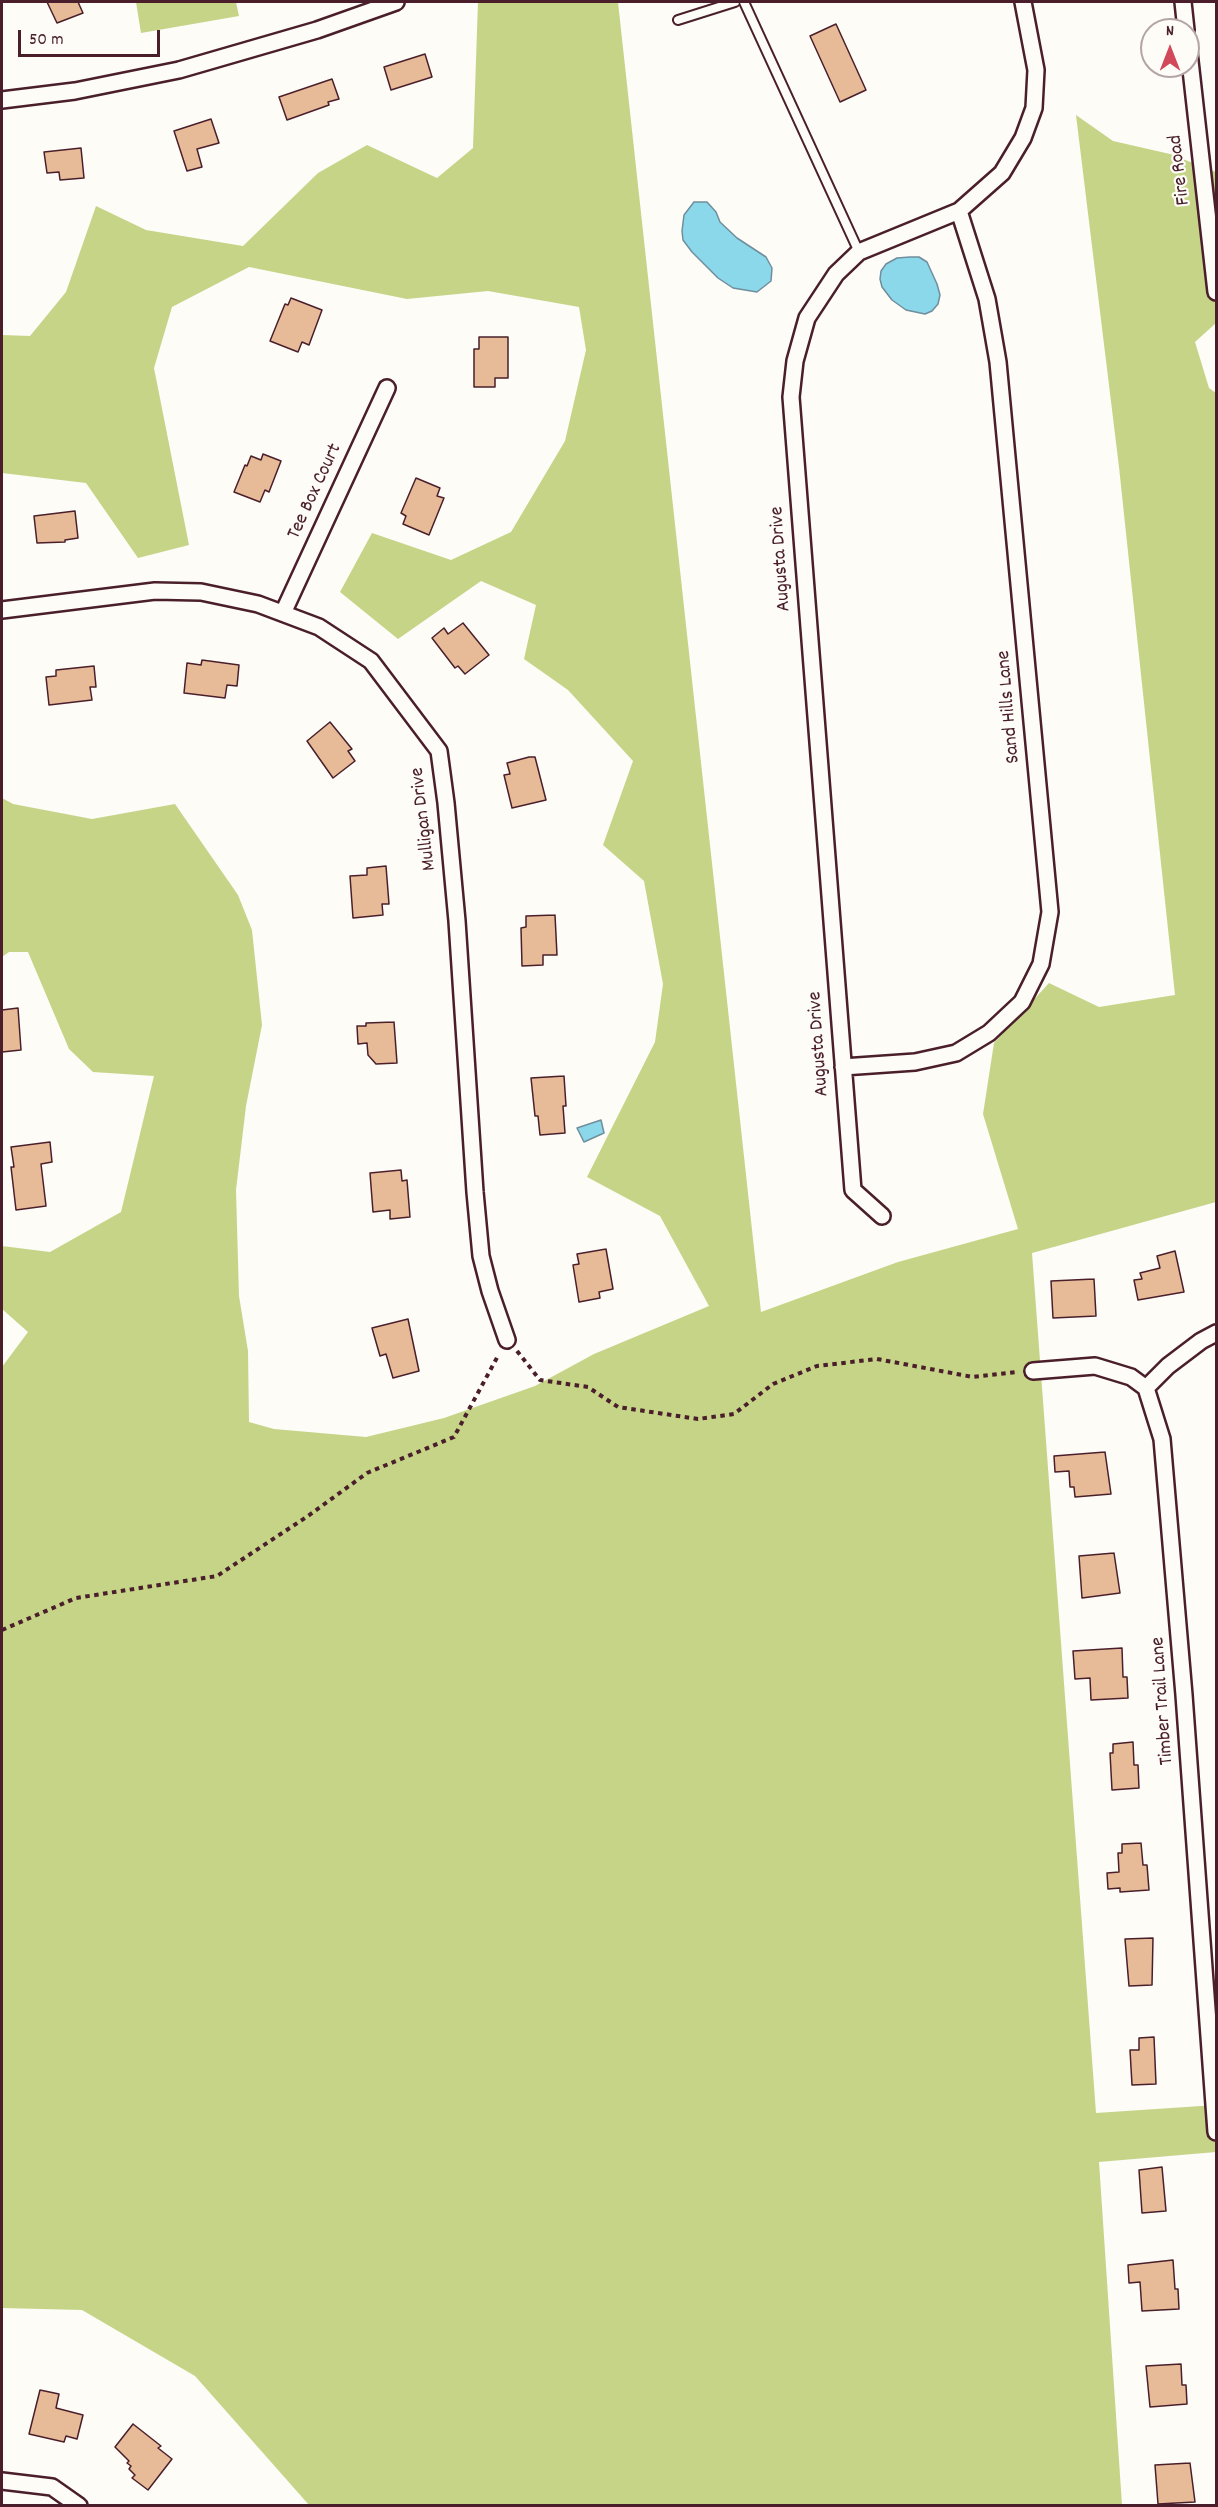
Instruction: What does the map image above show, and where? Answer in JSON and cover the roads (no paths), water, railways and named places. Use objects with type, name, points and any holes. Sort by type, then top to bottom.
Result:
[{"type":"street","points":[[2,100],[75,91],[179,70],[317,30],[396,2]]},
{"type":"street","name":"Augusta Drive","points":[[882,1216],[853,1190],[791,397],[795,361],[807,318],[836,274],[859,252],[959,211],[1002,172],[1023,138],[1034,108],[1036,70],[1023,2]]},
{"type":"street","points":[[1183,2],[1185,18]]},
{"type":"street","name":"Fire Road","points":[[1192,78],[1216,292]]},
{"type":"street","name":"Sand Hills Lane","points":[[843,1067],[915,1062],[956,1053],[989,1033],[1022,1002],[1041,964],[1050,912],[998,362],[987,300],[959,211]]},
{"type":"street","name":"Tee Box Court","points":[[283,614],[387,388]]},
{"type":"street","name":"Mulligan Drive","points":[[2,610],[155,591],[201,592],[258,604],[319,627],[371,661],[439,752],[457,921],[475,1192],[482,1256],[490,1291],[507,1340]]},
{"type":"street","points":[[1033,1371],[1095,1366],[1131,1377],[1146,1388],[1192,1347],[1216,1333]]},
{"type":"street","name":"Timber Trail Lane","points":[[1146,1388],[1162,1439],[1168,1491],[1216,2132]]},
{"type":"street","points":[[2,2481],[52,2487],[79,2505]]},
{"type":"lane","points":[[678,20],[735,2]]},
{"type":"lane","points":[[744,2],[859,252]]},
{"type":"water","points":[[694,202],[707,202],[716,212],[720,222],[737,238],[766,257],[772,268],[771,281],[757,292],[733,288],[718,278],[692,252],[683,240],[682,231],[684,215]]},
{"type":"water","points":[[919,257],[927,262],[940,295],[938,304],[932,311],[925,314],[906,310],[892,300],[882,287],[880,279],[881,271],[886,264],[897,258]]},
{"type":"water","points":[[601,1120],[604,1133],[584,1142],[577,1128]]}]
